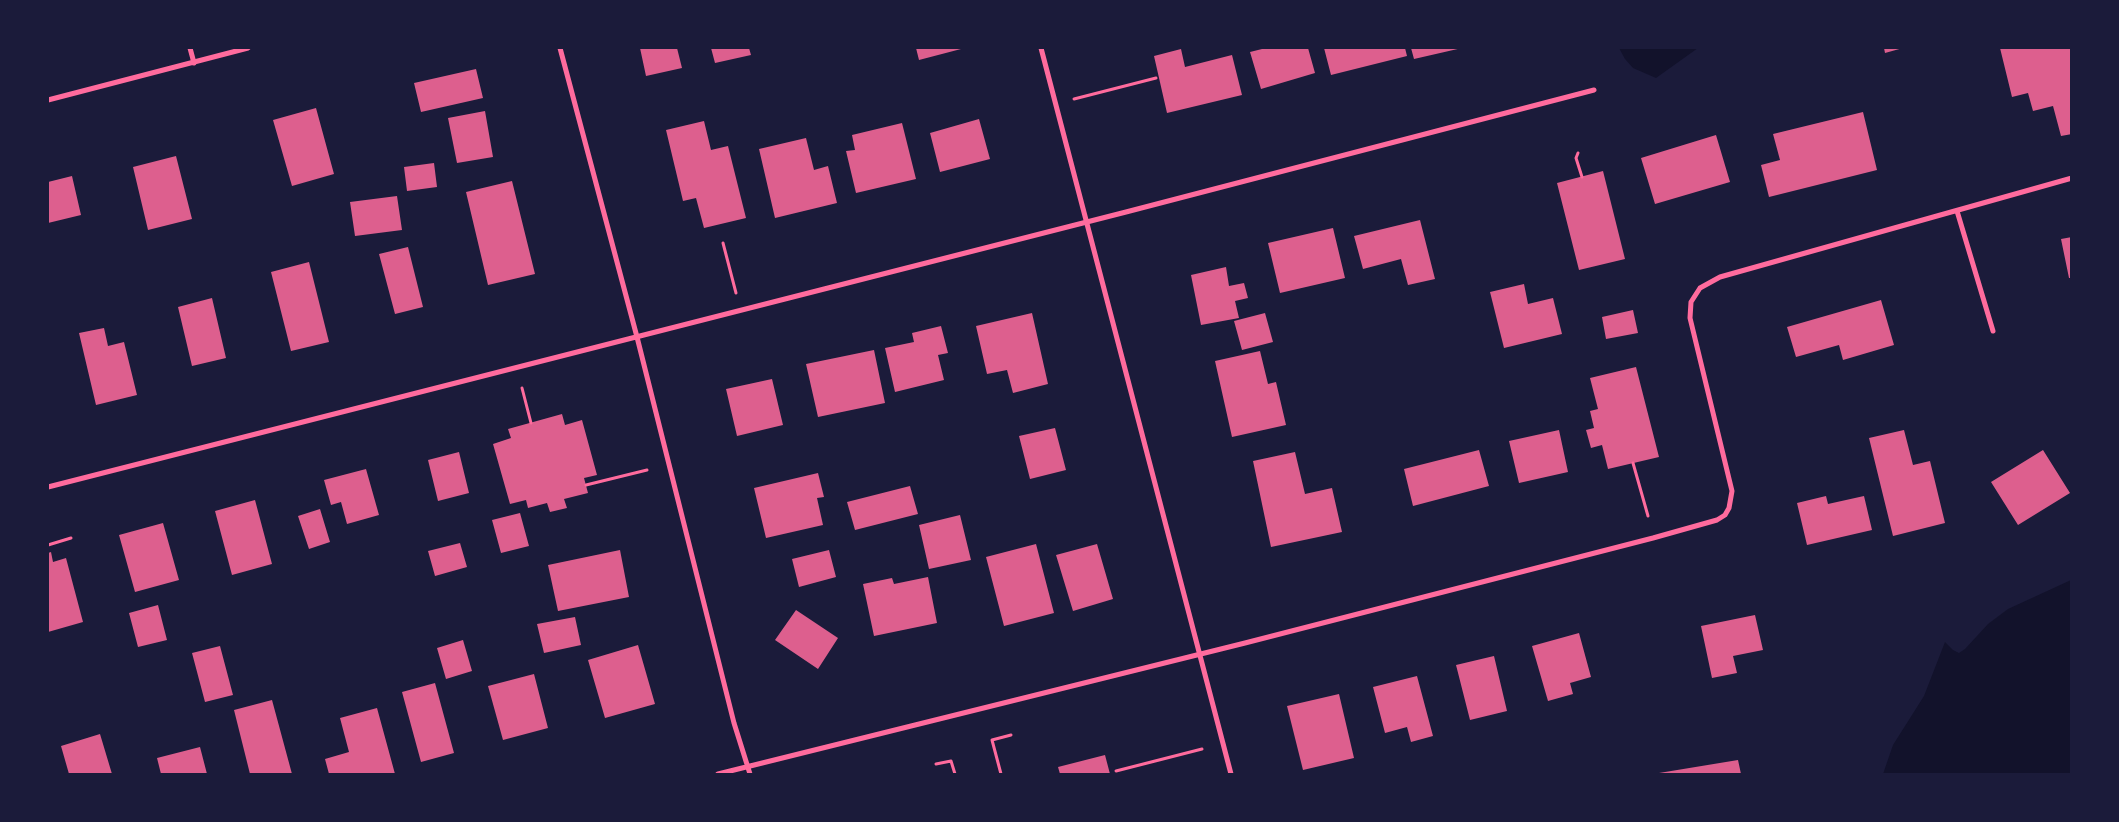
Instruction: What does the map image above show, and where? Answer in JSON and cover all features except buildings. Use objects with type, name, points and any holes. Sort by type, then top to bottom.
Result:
[{"type":"street","points":[[190,48],[194,62]]},
{"type":"street","points":[[48,100],[248,48]]},
{"type":"street","points":[[560,48],[637,337],[734,723],[750,774]]},
{"type":"street","points":[[1042,48],[1231,774]]},
{"type":"street","points":[[48,487],[1594,90]]},
{"type":"street","points":[[718,774],[1200,654],[1717,520],[1725,515],[1729,508],[1732,490],[1690,318],[1691,302],[1706,283],[1720,277],[2072,178]]},
{"type":"street","points":[[1957,211],[1993,332]]},
{"type":"path","points":[[1056,103],[1156,78]]},
{"type":"path","points":[[1578,153],[1576,158],[1582,176]]},
{"type":"path","points":[[723,243],[740,310]]},
{"type":"path","points":[[522,388],[531,423]]},
{"type":"path","points":[[1633,463],[1648,516]]},
{"type":"path","points":[[586,486],[647,470]]},
{"type":"path","points":[[48,545],[71,538]]},
{"type":"path","points":[[1001,774],[992,740],[1011,735]]},
{"type":"path","points":[[1116,772],[1202,749]]},
{"type":"path","points":[[936,764],[951,760],[955,774]]},
{"type":"shaded area","points":[[1619,48],[1698,48],[1656,78],[1633,68]]},
{"type":"shaded area","points":[[2071,580],[2071,774],[1883,774],[1893,745],[1924,696],[1945,642],[1959,653],[1988,624],[2008,609]]}]
